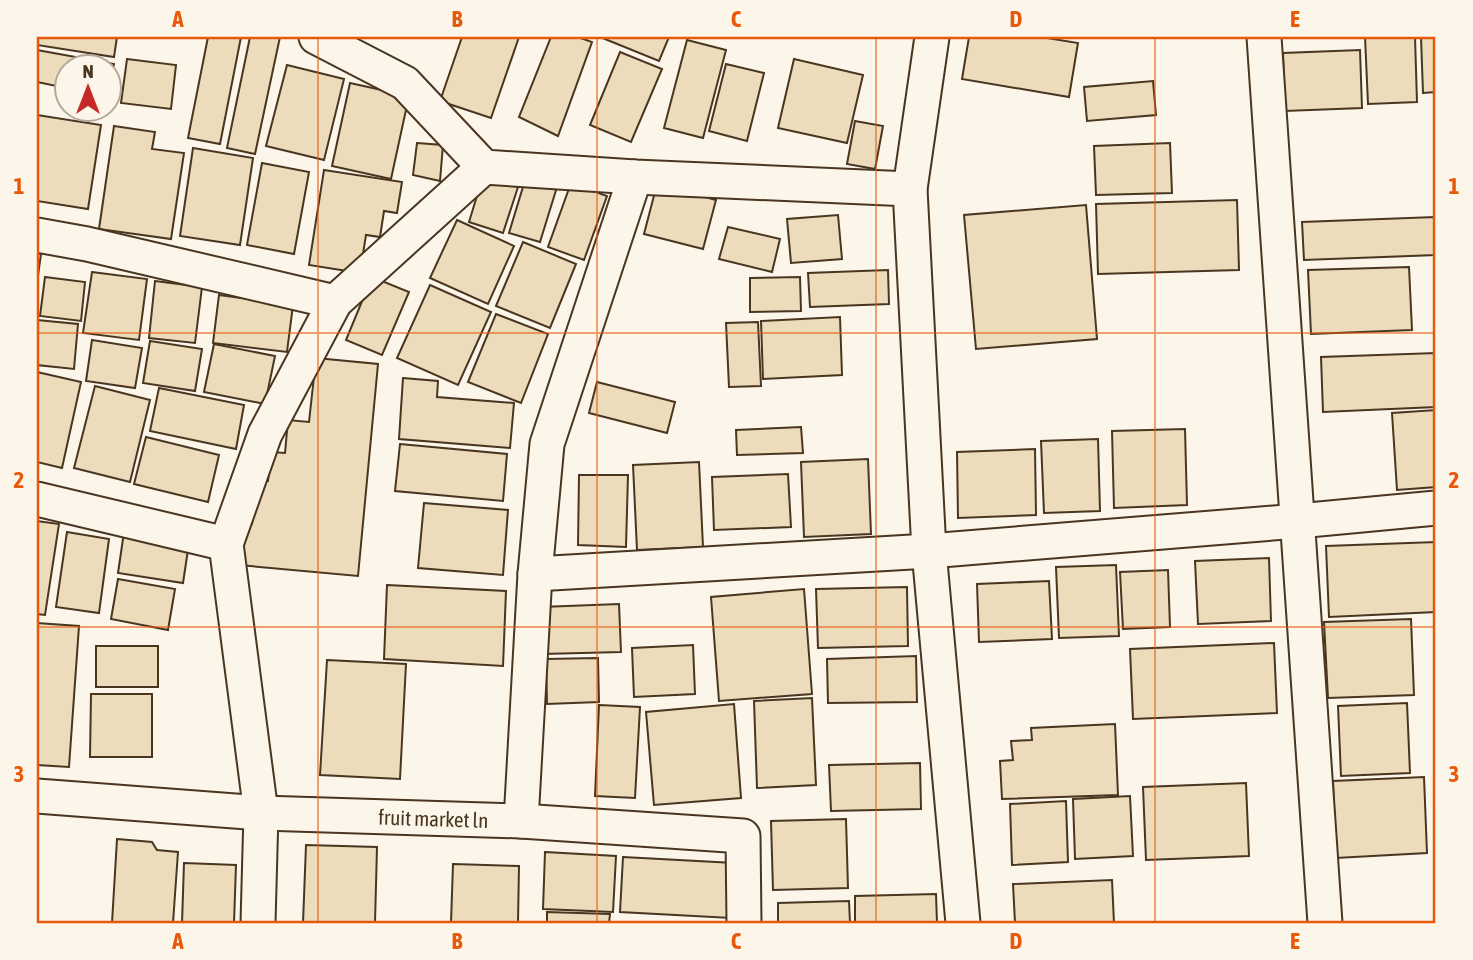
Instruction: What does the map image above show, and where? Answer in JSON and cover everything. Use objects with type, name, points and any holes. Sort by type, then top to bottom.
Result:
[{"type":"street","points":[[316,37],[404,83],[484,167],[635,177],[910,188]]},
{"type":"street","points":[[932,37],[910,188],[929,551],[963,923]]},
{"type":"street","points":[[1264,37],[1325,923]]},
{"type":"street","points":[[258,923],[261,813],[226,544],[265,434],[335,302],[484,167]]},
{"type":"street","points":[[521,821],[535,574],[547,444],[635,177]]},
{"type":"street","points":[[37,235],[87,244],[335,302]]},
{"type":"street","points":[[37,499],[226,544]]},
{"type":"street","points":[[535,574],[929,551],[1436,508]]},
{"type":"street","name":"fruit market ln","points":[[37,796],[261,813],[521,821],[743,836],[744,923]]},
{"type":"building","points":[[37,37],[117,37],[115,52],[82,52],[37,45]]},
{"type":"building","points":[[208,37],[241,37],[220,144],[188,138]]},
{"type":"building","points":[[250,37],[280,37],[255,154],[227,148]]},
{"type":"building","points":[[462,37],[519,37],[491,118],[440,101]]},
{"type":"building","points":[[551,37],[578,37],[592,42],[558,136],[519,117]]},
{"type":"building","points":[[600,37],[669,37],[659,61]]},
{"type":"building","points":[[969,37],[1041,37],[1078,43],[1069,97],[962,79]]},
{"type":"building","points":[[1365,37],[1415,37],[1417,102],[1368,104]]},
{"type":"building","points":[[1421,37],[1436,37],[1436,92],[1423,93]]},
{"type":"building","points":[[687,40],[726,50],[703,138],[664,128]]},
{"type":"building","points":[[37,50],[52,53],[52,85],[37,82]]},
{"type":"building","points":[[1360,50],[1362,108],[1285,111],[1283,53]]},
{"type":"building","points":[[620,52],[662,69],[631,142],[590,125]]},
{"type":"building","points":[[127,59],[176,65],[171,109],[122,103]]},
{"type":"building","points":[[794,59],[863,75],[847,143],[778,128]]},
{"type":"building","points":[[726,64],[764,73],[747,141],[709,131]]},
{"type":"building","points":[[287,65],[344,79],[324,160],[266,146]]},
{"type":"building","points":[[1153,81],[1156,115],[1087,121],[1084,87]]},
{"type":"building","points":[[350,83],[409,96],[391,179],[332,166]]},
{"type":"building","points":[[37,115],[52,117],[52,122],[101,125],[88,209],[37,201]]},
{"type":"building","points":[[855,121],[883,126],[875,169],[847,164]]},
{"type":"building","points":[[114,126],[155,132],[152,149],[184,153],[171,239],[99,229]]},
{"type":"building","points":[[417,143],[443,145],[440,181],[413,175]]},
{"type":"building","points":[[1170,143],[1172,193],[1096,195],[1094,146]]},
{"type":"building","points":[[193,148],[253,158],[240,245],[180,236]]},
{"type":"building","points":[[262,163],[309,172],[294,254],[247,245]]},
{"type":"building","points":[[324,170],[402,182],[397,213],[384,211],[380,237],[366,235],[360,273],[309,265]]},
{"type":"building","points":[[484,173],[519,184],[503,233],[469,222]]},
{"type":"building","points":[[526,177],[557,187],[540,242],[509,233]]},
{"type":"building","points":[[571,183],[607,196],[584,260],[548,247]]},
{"type":"building","points":[[657,184],[716,200],[703,249],[644,234]]},
{"type":"building","points":[[1237,200],[1239,270],[1098,274],[1096,204]]},
{"type":"building","points":[[1086,205],[1097,339],[976,349],[964,215]]},
{"type":"building","points":[[838,215],[842,259],[791,263],[787,219]]},
{"type":"building","points":[[1435,217],[1436,255],[1304,260],[1302,222]]},
{"type":"building","points":[[457,220],[514,246],[488,304],[430,278]]},
{"type":"building","points":[[728,227],[780,239],[772,272],[719,259]]},
{"type":"building","points":[[523,242],[576,264],[550,328],[496,306]]},
{"type":"building","points":[[37,253],[41,254],[37,283]]},
{"type":"building","points":[[1409,267],[1412,330],[1311,334],[1308,270]]},
{"type":"building","points":[[888,270],[889,304],[810,307],[808,273]]},
{"type":"building","points":[[92,272],[147,279],[139,340],[83,333]]},
{"type":"building","points":[[45,277],[85,282],[81,321],[40,316]]},
{"type":"building","points":[[372,277],[409,292],[382,355],[346,340]]},
{"type":"building","points":[[800,277],[801,311],[750,312],[750,278]]},
{"type":"building","points":[[155,281],[202,287],[195,343],[149,338]]},
{"type":"building","points":[[430,285],[491,312],[458,385],[397,358]]},
{"type":"building","points":[[219,295],[293,305],[287,352],[213,343]]},
{"type":"building","points":[[496,314],[548,334],[521,403],[468,382]]},
{"type":"building","points":[[840,317],[842,375],[763,379],[761,321]]},
{"type":"building","points":[[37,320],[78,324],[74,369],[37,365]]},
{"type":"building","points":[[758,322],[761,386],[729,387],[726,323]]},
{"type":"building","points":[[92,340],[142,348],[135,388],[86,381]]},
{"type":"building","points":[[150,341],[202,349],[195,391],[143,383]]},
{"type":"building","points":[[214,344],[275,356],[265,404],[204,392]]},
{"type":"building","points":[[1436,353],[1436,407],[1323,412],[1321,357]]},
{"type":"building","points":[[316,358],[378,364],[358,576],[239,565],[243,523],[252,524],[256,480],[268,481],[271,452],[285,453],[288,420],[309,422]]},
{"type":"building","points":[[37,372],[81,382],[62,468],[37,462]]},
{"type":"building","points":[[403,378],[438,381],[437,397],[514,403],[510,448],[399,439]]},
{"type":"building","points":[[597,382],[675,402],[667,433],[589,413]]},
{"type":"building","points":[[95,386],[150,400],[130,482],[74,468]]},
{"type":"building","points":[[159,388],[244,405],[236,449],[150,431]]},
{"type":"building","points":[[1436,410],[1436,487],[1397,490],[1392,413]]},
{"type":"building","points":[[801,427],[803,453],[737,455],[736,430]]},
{"type":"building","points":[[1185,429],[1187,505],[1114,508],[1112,431]]},
{"type":"building","points":[[146,437],[219,455],[208,502],[134,484]]},
{"type":"building","points":[[1098,439],[1100,511],[1044,513],[1041,441]]},
{"type":"building","points":[[400,444],[507,454],[503,501],[395,491]]},
{"type":"building","points":[[1035,449],[1036,515],[958,518],[957,452]]},
{"type":"building","points":[[868,459],[871,534],[804,537],[801,462]]},
{"type":"building","points":[[699,462],[703,547],[637,550],[633,465]]},
{"type":"building","points":[[788,474],[791,527],[714,530],[712,477]]},
{"type":"building","points":[[579,475],[628,475],[626,547],[578,545]]},
{"type":"building","points":[[424,503],[508,510],[503,575],[418,568]]},
{"type":"building","points":[[37,521],[59,524],[45,615],[37,614]]},
{"type":"building","points":[[67,532],[109,539],[99,613],[56,607]]},
{"type":"building","points":[[124,532],[189,543],[183,583],[118,573]]},
{"type":"building","points":[[1436,542],[1436,612],[1329,617],[1326,546]]},
{"type":"building","points":[[1269,558],[1271,621],[1198,624],[1195,561]]},
{"type":"building","points":[[1116,565],[1119,636],[1059,638],[1056,567]]},
{"type":"building","points":[[1168,570],[1170,627],[1123,629],[1120,572]]},
{"type":"building","points":[[118,579],[175,589],[168,630],[111,619]]},
{"type":"building","points":[[1049,581],[1052,639],[979,642],[977,584]]},
{"type":"building","points":[[387,585],[506,591],[503,666],[384,659]]},
{"type":"building","points":[[907,587],[908,646],[818,648],[816,589]]},
{"type":"building","points":[[804,589],[812,694],[719,701],[711,597]]},
{"type":"building","points":[[619,604],[621,652],[542,654],[541,607]]},
{"type":"building","points":[[1411,619],[1414,695],[1328,698],[1324,622]]},
{"type":"building","points":[[37,623],[79,626],[69,767],[37,765]]},
{"type":"building","points":[[1274,643],[1277,713],[1133,719],[1130,649]]},
{"type":"building","points":[[693,645],[695,694],[634,697],[632,648]]},
{"type":"building","points":[[96,646],[158,646],[158,687],[96,687]]},
{"type":"building","points":[[916,656],[917,702],[828,703],[827,659]]},
{"type":"building","points":[[598,658],[599,702],[547,704],[546,659]]},
{"type":"building","points":[[327,660],[406,664],[400,779],[320,775]]},
{"type":"building","points":[[91,694],[152,694],[152,757],[90,757]]},
{"type":"building","points":[[812,698],[816,785],[757,788],[754,701]]},
{"type":"building","points":[[1407,703],[1410,773],[1341,776],[1338,706]]},
{"type":"building","points":[[734,704],[741,798],[654,805],[646,712]]},
{"type":"building","points":[[599,705],[640,707],[635,798],[595,796]]},
{"type":"building","points":[[1115,724],[1118,795],[1002,799],[1000,761],[1013,760],[1011,741],[1032,740],[1031,728]]},
{"type":"building","points":[[920,763],[921,809],[831,811],[829,765]]},
{"type":"building","points":[[1424,777],[1427,853],[1336,858],[1333,781]]},
{"type":"building","points":[[1246,783],[1249,856],[1146,860],[1143,787]]},
{"type":"building","points":[[1130,796],[1133,856],[1075,859],[1073,799]]},
{"type":"building","points":[[1066,801],[1068,862],[1012,865],[1010,804]]},
{"type":"building","points":[[846,819],[848,888],[773,890],[771,821]]},
{"type":"building","points":[[117,839],[152,842],[157,850],[178,852],[173,923],[112,923]]},
{"type":"building","points":[[306,845],[377,847],[375,923],[303,923]]},
{"type":"building","points":[[545,852],[616,856],[613,912],[543,909]]},
{"type":"building","points":[[623,857],[734,863],[731,918],[620,912]]},
{"type":"building","points":[[184,863],[236,865],[234,923],[182,923]]},
{"type":"building","points":[[453,864],[519,866],[518,923],[451,923]]},
{"type":"building","points":[[1112,880],[1114,923],[1015,923],[1013,884]]},
{"type":"building","points":[[936,894],[937,923],[855,923],[855,896]]},
{"type":"building","points":[[849,901],[850,923],[778,923],[778,903]]},
{"type":"building","points":[[547,912],[610,914],[609,923],[547,923]]}]
